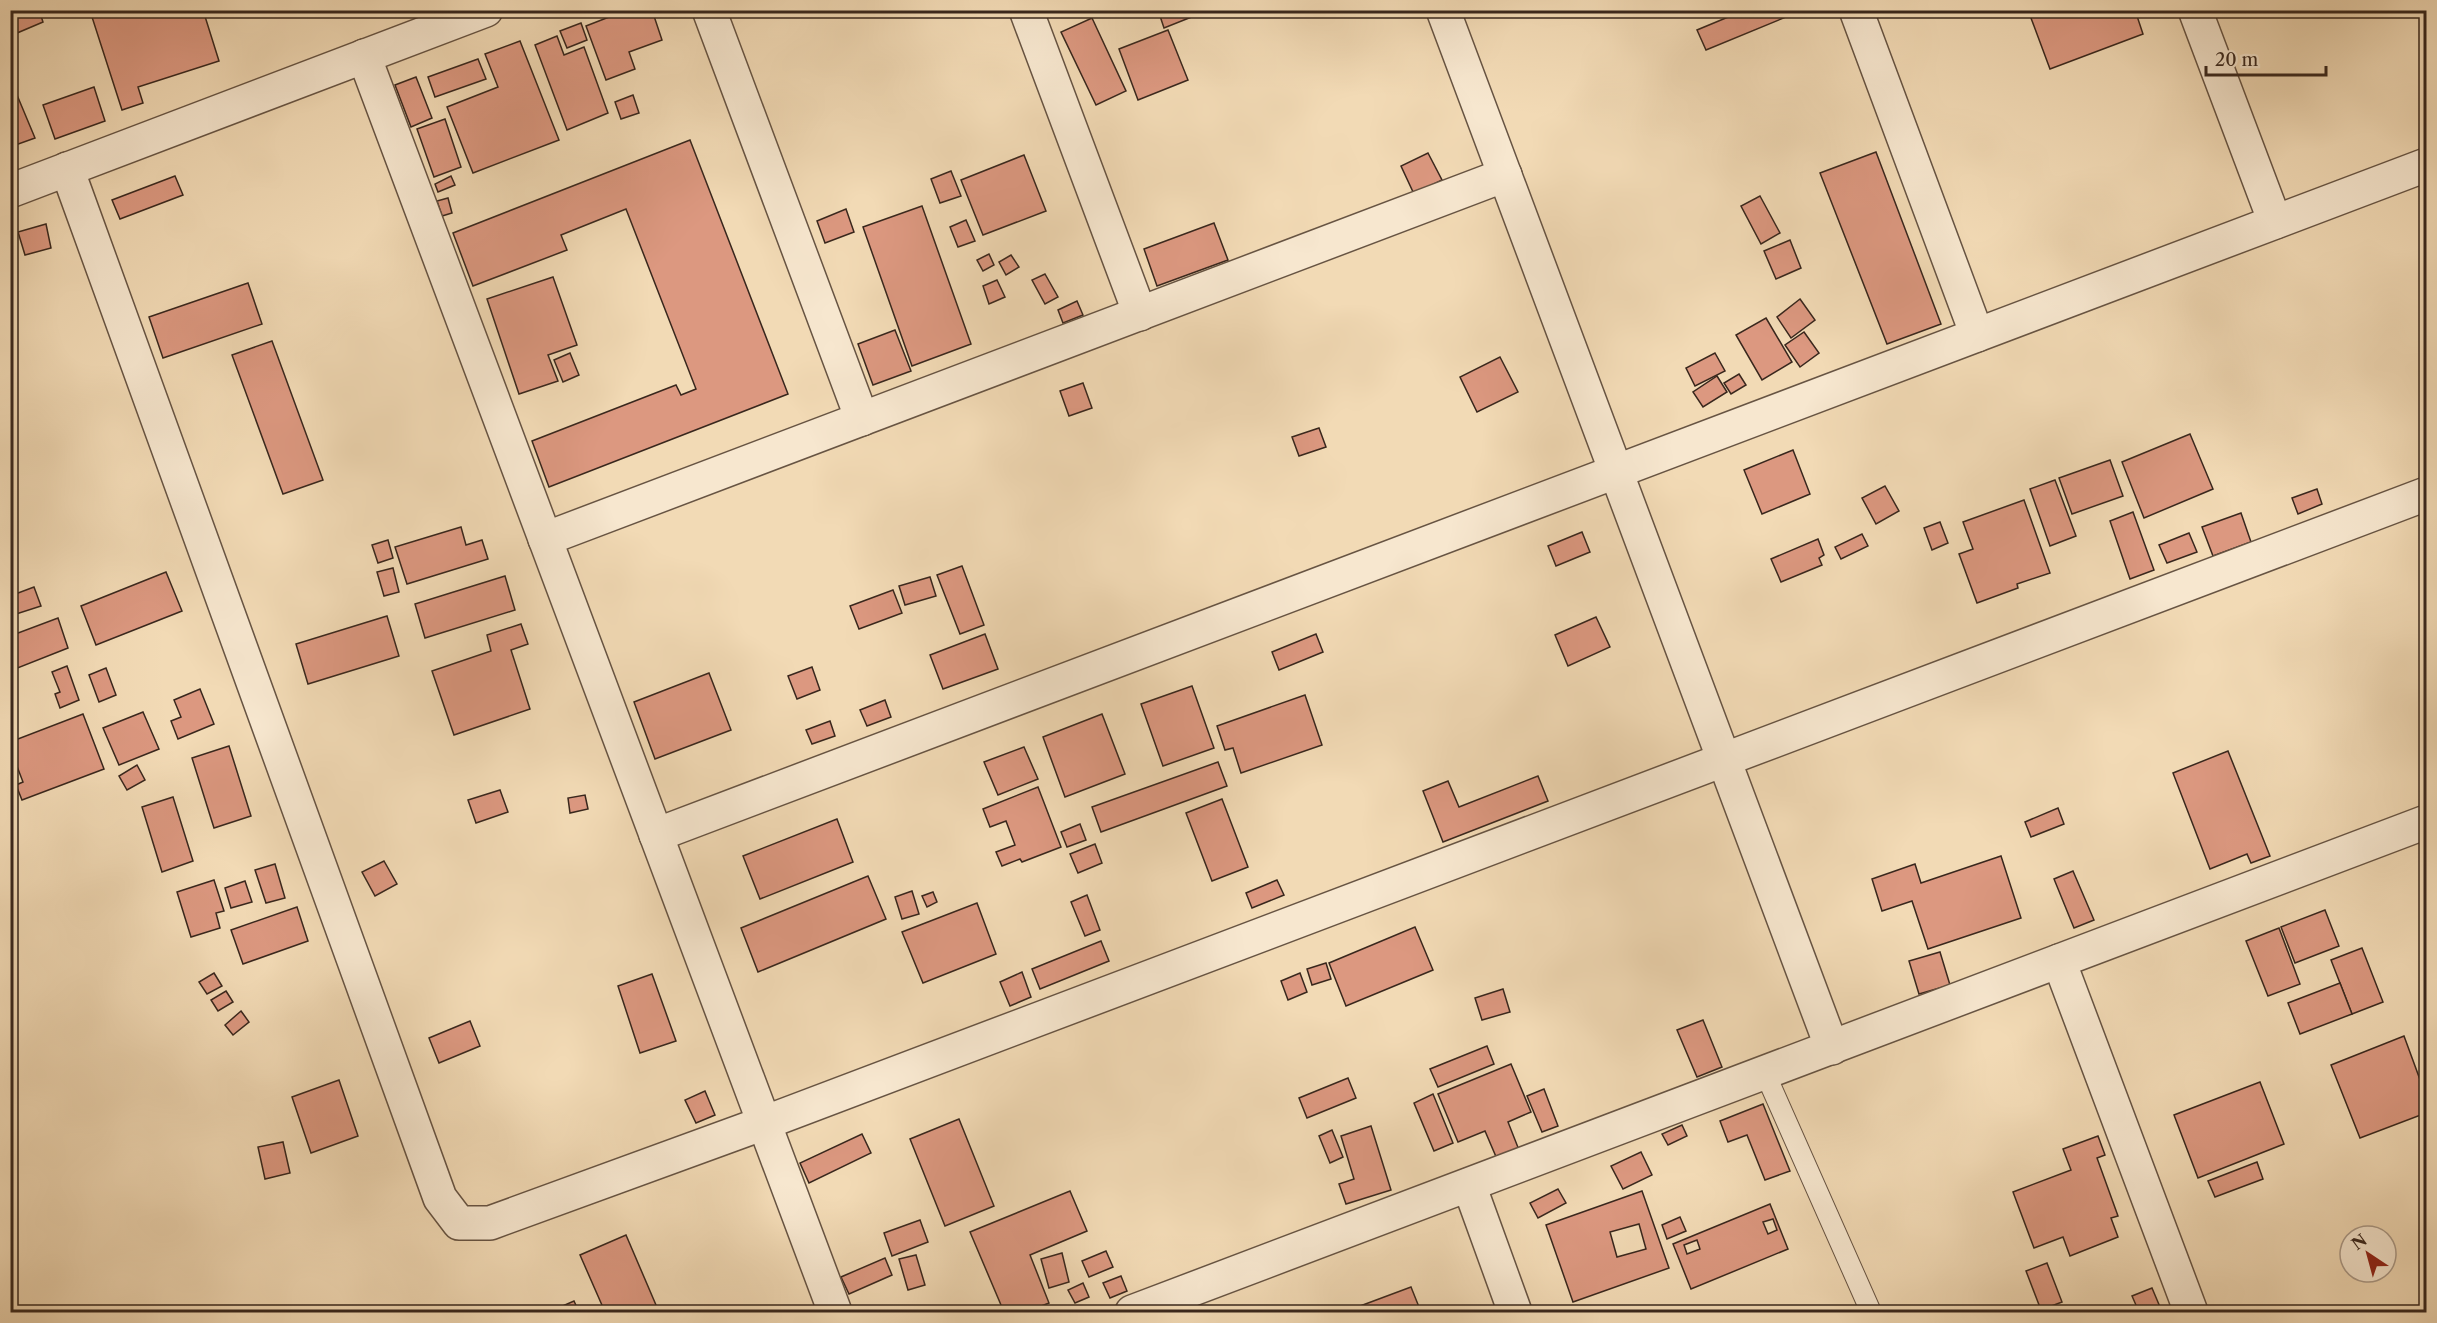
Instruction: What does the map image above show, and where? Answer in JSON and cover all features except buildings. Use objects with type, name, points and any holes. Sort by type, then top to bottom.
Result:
[{"type":"street","points":[[10,191],[486,10]]},
{"type":"street","points":[[710,10],[862,419]]},
{"type":"street","points":[[1026,10],[1140,314]]},
{"type":"street","points":[[1443,10],[1832,1048]]},
{"type":"street","points":[[1856,10],[1977,335]]},
{"type":"street","points":[[2195,10],[2275,222]]},
{"type":"street","points":[[364,57],[835,1312]]},
{"type":"street","points":[[656,835],[2427,165]]},
{"type":"street","points":[[67,169],[440,1198],[459,1223],[490,1224],[764,1123],[2427,494]]},
{"type":"street","points":[[545,539],[1505,175]]},
{"type":"street","points":[[1132,1312],[2427,822]]},
{"type":"street","points":[[2059,961],[2191,1312]]},
{"type":"street","points":[[1469,1185],[1515,1312]]},
{"type":"lane","points":[[1765,1073],[1871,1312]]}]
